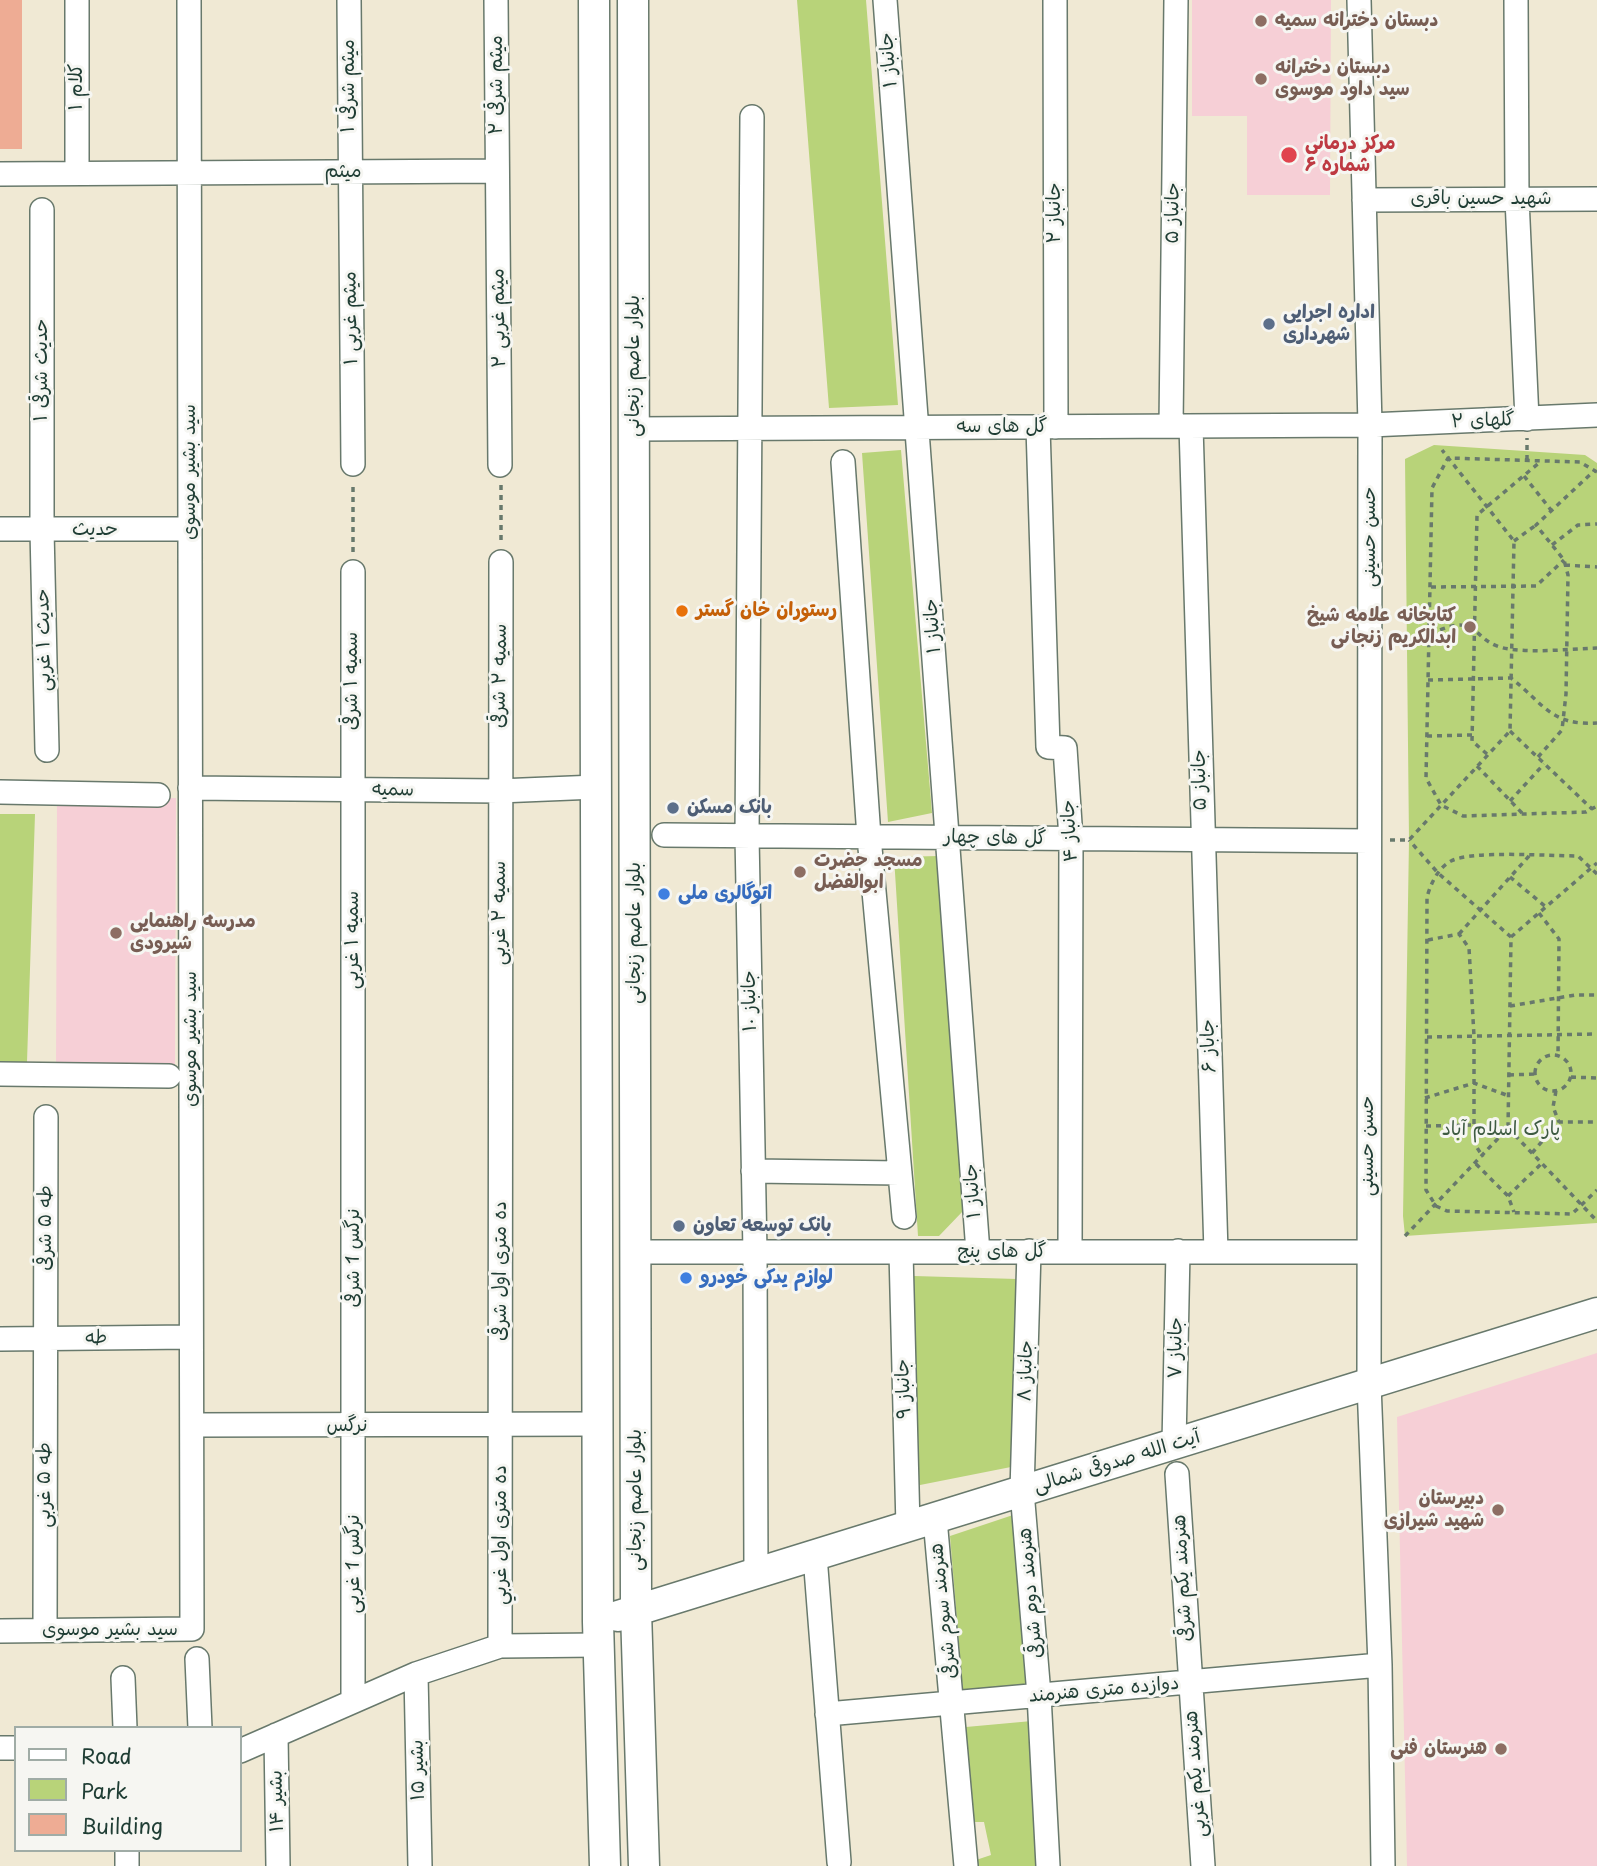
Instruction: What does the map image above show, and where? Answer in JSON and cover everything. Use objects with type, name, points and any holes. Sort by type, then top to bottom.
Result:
[{"type":"main road","name":"بلوار عاصم زنجانی","points":[[594,0],[598,1633],[605,1866]]},
{"type":"main road","name":"بلوار عاصم زنجانی","points":[[633,0],[636,1611],[644,1866]]},
{"type":"main road","name":"آیت الله صدوقی شمالی","points":[[598,1633],[636,1611],[1597,1313]]},
{"type":"street","name":"کلام ۱","points":[[77,0],[77,173]]},
{"type":"street","name":"سید بشیر موسوی","points":[[0,1630],[192,1629],[189,0]]},
{"type":"street","name":"میثم شرقی ۱","points":[[349,0],[350,172]]},
{"type":"street","name":"میثم شرقی ۲","points":[[496,0],[497,171]]},
{"type":"street","name":"جانباز ۱","points":[[885,0],[919,428],[978,1252]]},
{"type":"street","name":"جانباز ۲","points":[[1047,427],[1055,0]]},
{"type":"street","name":"جانباز ۵","points":[[1176,0],[1181,426],[1202,840]]},
{"type":"street","name":"حسن حسینی","points":[[1359,0],[1370,425],[1369,1384],[1380,1665],[1383,1866]]},
{"type":"street","points":[[1516,0],[1517,199],[1527,419]]},
{"type":"street","name":"جانباز ۱۰","points":[[752,117],[747,836],[755,1252],[755,1574]]},
{"type":"street","name":"میثم","points":[[189,174],[497,171]]},
{"type":"street","name":"میثم غربی ۲","points":[[497,171],[500,465]]},
{"type":"street","name":"میثم غربی ۱","points":[[350,172],[353,464]]},
{"type":"street","points":[[0,174],[189,174]]},
{"type":"street","name":"شهید حسین باقری","points":[[1364,200],[1597,199]]},
{"type":"street","name":"حدیث شرقی ۱","points":[[42,210],[42,530]]},
{"type":"street","name":"گلهای ۲","points":[[1370,425],[1597,415]]},
{"type":"street","name":"گل های سه","points":[[634,429],[1370,425]]},
{"type":"street","name":"جانباز ۴","points":[[1047,427],[1048,747],[1065,748],[1072,838],[1070,1251]]},
{"type":"street","points":[[843,462],[869,837],[904,1217]]},
{"type":"street","name":"حدیث","points":[[0,529],[190,529]]},
{"type":"street","name":"حدیث ۱ غربی","points":[[42,530],[47,750]]},
{"type":"street","name":"سمیه ۲ شرقی","points":[[499,791],[501,562]]},
{"type":"street","name":"سمیه ۱ شرقی","points":[[352,789],[353,572]]},
{"type":"street","name":"سمیه","points":[[190,788],[499,791],[596,787]]},
{"type":"street","name":"سمیه ۱ غربی","points":[[352,789],[354,1090]]},
{"type":"street","points":[[0,792],[46,790],[158,795]]},
{"type":"street","name":"سمیه ۲ غربی","points":[[499,791],[500,1119]]},
{"type":"street","name":"گل های چهار","points":[[664,835],[1369,841]]},
{"type":"street","name":"جاباز ۶","points":[[1202,840],[1216,1252]]},
{"type":"street","points":[[0,1074],[169,1076]]},
{"type":"street","name":"نرگس 1 شرقی","points":[[354,1090],[355,1426]]},
{"type":"street","name":"طه ۵ شرقی","points":[[46,1117],[46,1339]]},
{"type":"street","name":"ده متری اول شرقی","points":[[500,1119],[502,1424]]},
{"type":"street","points":[[753,1171],[900,1173]]},
{"type":"street","name":"جانباز ۸","points":[[1023,1491],[1029,1251]]},
{"type":"street","name":"جانباز ۷","points":[[1174,1444],[1178,1251]]},
{"type":"street","name":"گل های پنج","points":[[635,1252],[1368,1252]]},
{"type":"street","name":"جانباز ۹","points":[[901,1252],[921,1523]]},
{"type":"street","name":"طه","points":[[0,1339],[191,1337]]},
{"type":"street","name":"طه ۵ غربی","points":[[45,1630],[46,1339]]},
{"type":"street","name":"ده متری اول غربي","points":[[500,1646],[502,1424]]},
{"type":"street","name":"نرگس","points":[[192,1425],[597,1424]]},
{"type":"street","name":"نرگس 1 غربی","points":[[353,1701],[355,1426]]},
{"type":"street","name":"هنرمند یکم شرقی","points":[[1177,1474],[1189,1682]]},
{"type":"street","name":"هنرمند دوم شرقی","points":[[1023,1491],[1040,1695],[1048,1866]]},
{"type":"street","name":"هنرمند سوم شرقی","points":[[921,1523],[953,1703],[966,1866]]},
{"type":"street","points":[[815,1556],[839,1863]]},
{"type":"street","points":[[242,1750],[416,1674],[500,1646],[598,1633]]},
{"type":"street","points":[[197,1659],[200,1726]]},
{"type":"street","name":"دوازده متری هنرمند","points":[[827,1714],[1380,1665]]},
{"type":"street","name":"بشیر ۱۵","points":[[416,1674],[420,1866]]},
{"type":"street","points":[[123,1678],[125,1726]]},
{"type":"street","name":"هنرمند یکم غربی","points":[[1189,1682],[1203,1866]]},
{"type":"street","name":"بشیر ۱۴","points":[[276,1735],[278,1866]]},
{"type":"path","points":[[1442,450],[1514,541],[1510,731],[1409,840],[1438,873],[1511,937]]},
{"type":"path","points":[[1448,457],[1580,462],[1596,471],[1514,541]]},
{"type":"path","points":[[1448,457],[1432,488],[1426,778],[1441,805],[1463,816],[1592,809],[1597,806]]},
{"type":"path","points":[[1488,755],[1472,741],[1477,515],[1542,461]]},
{"type":"path","points":[[353,464],[353,572]]},
{"type":"path","points":[[500,465],[501,562]]},
{"type":"path","points":[[1524,476],[1551,510]]},
{"type":"path","points":[[1536,524],[1564,563],[1568,575],[1562,730],[1538,757]]},
{"type":"path","points":[[1552,545],[1578,525],[1597,524]]},
{"type":"path","points":[[1431,587],[1536,586],[1564,563],[1597,566]]},
{"type":"path","points":[[1430,634],[1454,624],[1475,629],[1486,640],[1512,649],[1597,648]]},
{"type":"path","points":[[1428,680],[1511,678],[1552,715],[1574,724],[1597,723]]},
{"type":"path","points":[[1510,731],[1592,809]]},
{"type":"path","points":[[1427,736],[1472,735]]},
{"type":"path","points":[[1510,801],[1545,764]]},
{"type":"path","points":[[1477,766],[1522,814]]},
{"type":"path","points":[[1597,874],[1578,856],[1469,856],[1451,861],[1438,873],[1427,897],[1425,1098],[1426,1191],[1436,1206],[1447,1211],[1572,1214],[1597,1190]]},
{"type":"path","points":[[1427,940],[1459,934],[1530,856]]},
{"type":"path","points":[[1405,1236],[1508,1128],[1511,937],[1597,863]]},
{"type":"path","points":[[1510,877],[1546,907]]},
{"type":"path","points":[[1539,913],[1559,939],[1558,1056]]},
{"type":"path","points":[[1459,934],[1469,948],[1474,1036],[1474,1143],[1483,1157]]},
{"type":"path","points":[[1510,1006],[1575,995],[1597,995]]},
{"type":"path","points":[[1427,1037],[1597,1034]]},
{"type":"path","points":[[1556,1091],[1539,1085],[1535,1074],[1542,1059],[1558,1056],[1567,1063],[1572,1077]]},
{"type":"path","points":[[1509,1075],[1535,1074]]},
{"type":"path","points":[[1559,1122],[1553,1107],[1556,1091],[1572,1077],[1597,1078]]},
{"type":"path","points":[[1425,1098],[1474,1083],[1509,1096]]},
{"type":"path","points":[[1532,1153],[1559,1122],[1597,1122]]},
{"type":"path","points":[[1426,1126],[1474,1125]]},
{"type":"path","points":[[1508,1128],[1597,1221]]},
{"type":"path","points":[[1508,1196],[1542,1163]]},
{"type":"path","points":[[1476,1164],[1508,1196],[1514,1212]]},
{"type":"shaded area","points":[[1192,0],[1331,0],[1330,195],[1247,195],[1247,116],[1192,116]]},
{"type":"shaded area","name":"مدرسه راهنمایی شیرودی","points":[[176,798],[175,1065],[56,1067],[57,801]]},
{"type":"shaded area","points":[[1597,1353],[1597,1866],[1407,1866],[1397,1417]]},
{"type":"green space","points":[[797,0],[866,0],[898,405],[829,408]]},
{"type":"green space","name":"پارک اسلام آباد","points":[[1434,445],[1585,455],[1597,463],[1597,1223],[1405,1236],[1403,1216],[1409,840],[1405,459]]},
{"type":"green space","points":[[901,450],[932,813],[888,822],[862,453]]},
{"type":"green space","points":[[0,814],[35,814],[27,1062],[0,1062]]},
{"type":"green space","points":[[939,856],[965,1174],[963,1211],[939,1236],[918,1236],[894,857]]},
{"type":"green space","points":[[914,1276],[1017,1279],[1016,1466],[915,1486]]},
{"type":"green space","points":[[1016,1514],[1030,1687],[963,1692],[950,1536]]},
{"type":"green space","points":[[1032,1721],[1045,1866],[976,1866],[976,1860],[991,1855],[984,1822],[973,1822],[966,1727]]},
{"type":"building","points":[[0,0],[22,0],[22,149],[0,149]]},
{"type":"place","name":"دبستان دخترانه سمیه","points":[[1261,21]]},
{"type":"place","name":"دبستان دخترانه سید داود موسوی","points":[[1261,79]]},
{"type":"place","name":"مرکز درمانی شماره ۶","points":[[1289,155]]},
{"type":"place","name":"اداره اجرایی شهرداری","points":[[1269,324]]},
{"type":"place","name":"رستوران خان گستر","points":[[682,611]]},
{"type":"place","name":"کتابخانه علامه شیخ ابدالکریم زنجانی","points":[[1470,627]]},
{"type":"place","name":"بانک مسکن","points":[[673,808]]},
{"type":"place","name":"مسجد حضرت ابوالفضل","points":[[800,872]]},
{"type":"place","name":"اتوگالری ملی","points":[[664,894]]},
{"type":"place","name":"مدرسه راهنمایی شیرودی","points":[[116,933]]},
{"type":"place","name":"بانک توسعه تعاون","points":[[679,1226]]},
{"type":"place","name":"لوازم یدکی خودرو","points":[[686,1278]]},
{"type":"place","name":"دبیرستان شهید شیرازی","points":[[1498,1510]]},
{"type":"place","name":"هنرستان فنی","points":[[1501,1749]]}]
